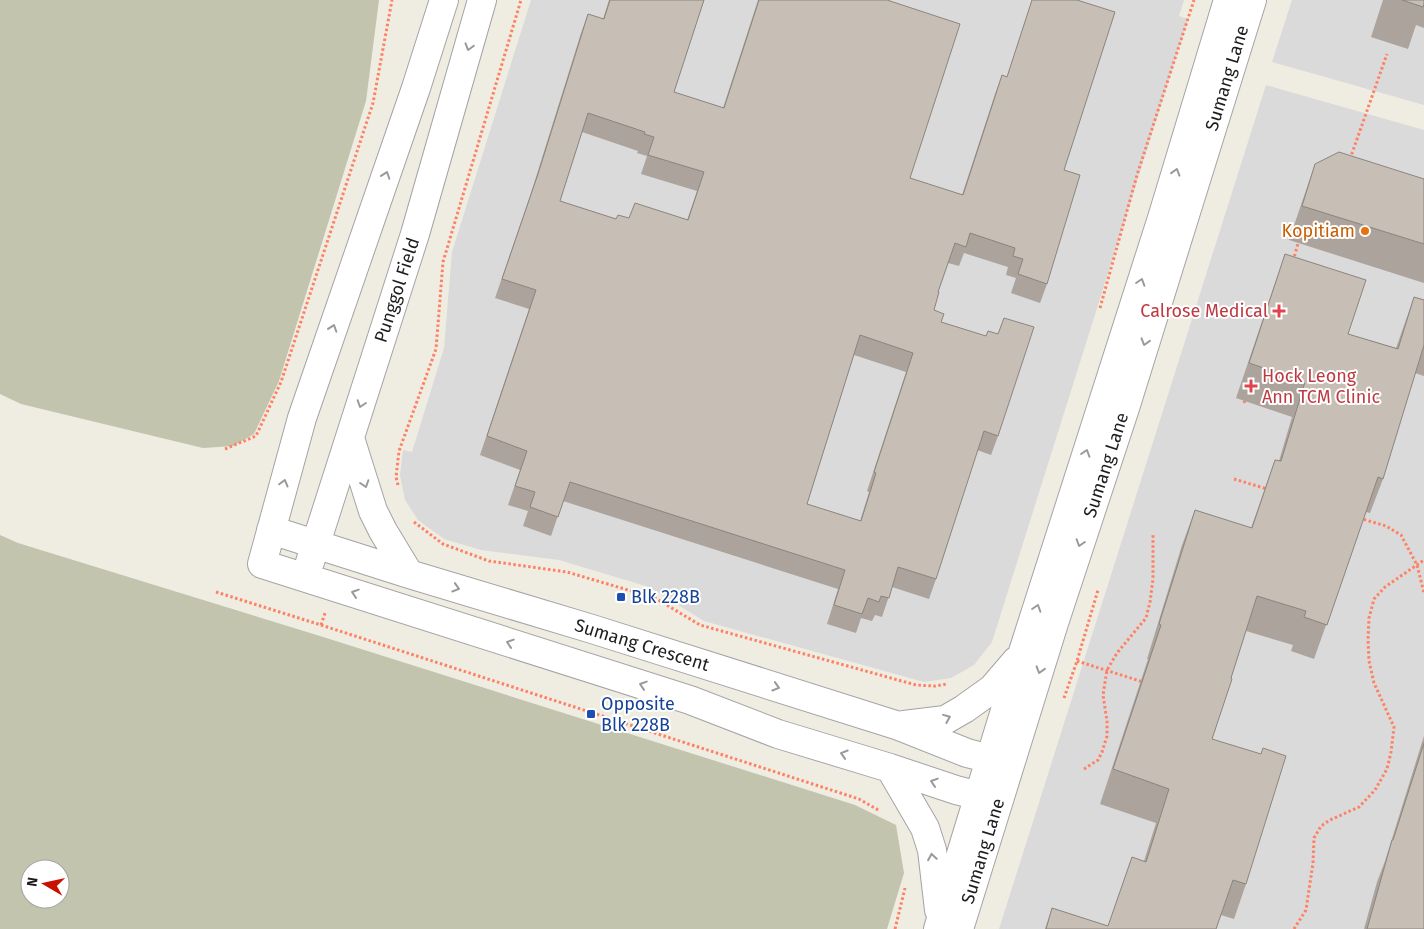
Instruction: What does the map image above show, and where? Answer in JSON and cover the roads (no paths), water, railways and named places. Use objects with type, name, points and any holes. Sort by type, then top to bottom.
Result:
[{"type":"street","points":[[271,530],[302,418],[416,88],[444,0]]},
{"type":"street","name":"Punggol Field","points":[[305,578],[415,234],[482,0]]},
{"type":"street","name":"Sumang Lane","points":[[1000,761],[1022,655],[1159,228],[1228,0]]},
{"type":"street","name":"Sumang Lane","points":[[945,927],[1000,761],[1054,623],[1125,408],[1252,0]]},
{"type":"street","points":[[350,438],[373,511],[409,574]]},
{"type":"street","name":"Sumang Crescent","points":[[988,798],[778,734],[690,700],[262,564],[271,530],[899,726],[967,753],[1000,761]]},
{"type":"street","points":[[899,726],[945,720],[992,689],[1022,655]]},
{"type":"street","points":[[890,768],[925,828],[932,850],[945,927]]},
{"type":"place","name":"Kopitiam","points":[[1365,231]]},
{"type":"place","name":"Calrose Medical","points":[[1279,311]]},
{"type":"place","name":"Hock Leong Ann TCM Clinic","points":[[1251,386]]},
{"type":"place","name":"Blk 228B","points":[[621,597]]},
{"type":"place","name":"Opposite Blk 228B","points":[[591,714]]}]
